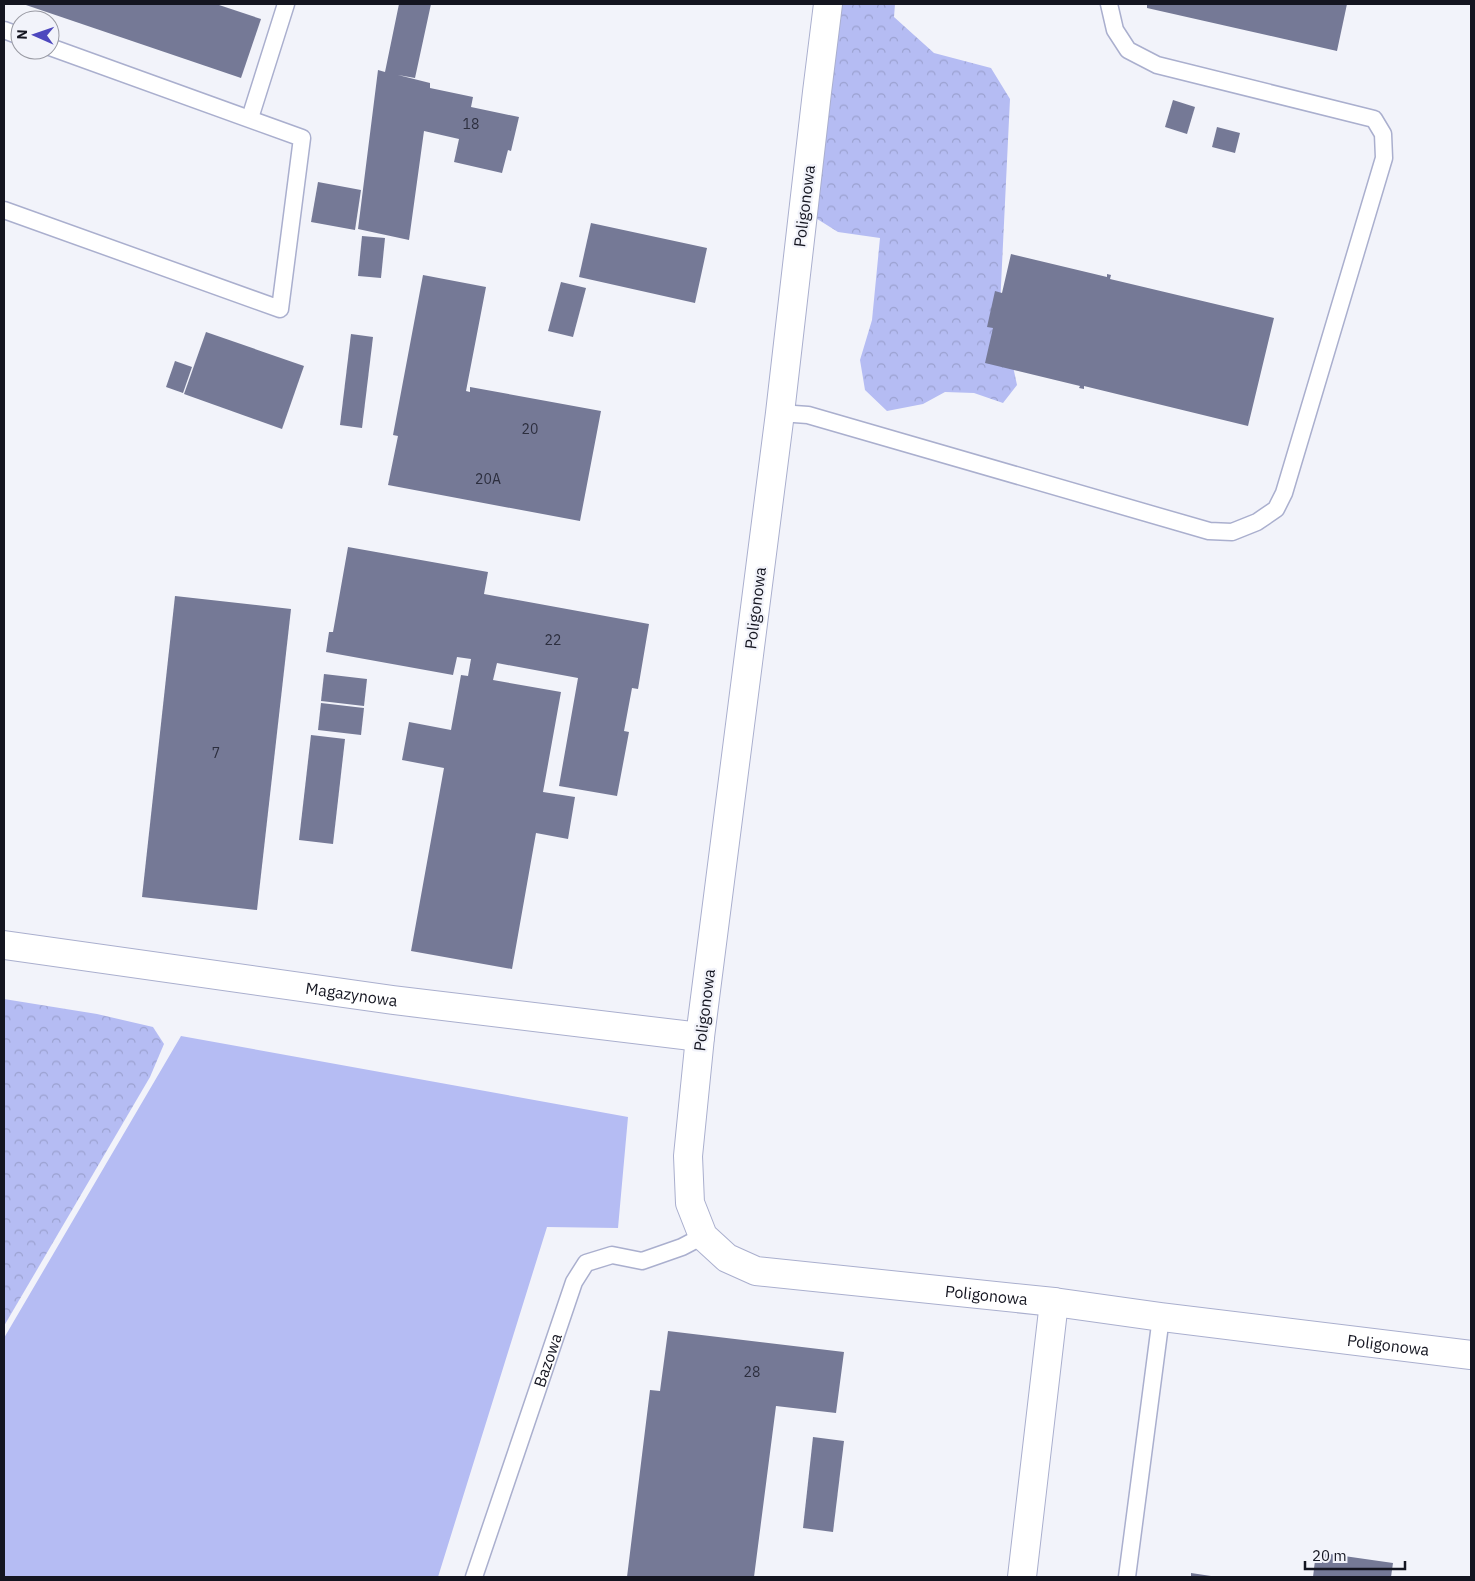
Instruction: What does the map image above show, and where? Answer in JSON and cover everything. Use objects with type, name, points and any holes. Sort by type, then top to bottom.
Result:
[{"type":"street","name":"Poligonowa","points":[[828,4],[816,92],[780,413],[700,1037],[688,1156],[690,1202],[703,1236],[727,1258],[756,1271],[1054,1302],[1471,1355]]},
{"type":"street","name":"Magazynowa","points":[[4,945],[393,1000],[700,1037]]},
{"type":"street","points":[[1022,1577],[1054,1302]]},
{"type":"lane","points":[[250,118],[286,4]]},
{"type":"lane","points":[[780,413],[808,415],[1209,532],[1232,532],[1257,522],[1276,510],[1284,493],[1384,158],[1382,134],[1374,119],[1157,66],[1128,50],[1115,30],[1109,4]]},
{"type":"lane","points":[[4,210],[280,309],[302,138],[60,51]]},
{"type":"lane","name":"Bazowa","points":[[474,1577],[574,1282],[586,1263],[612,1255],[642,1261],[682,1247],[703,1236]]},
{"type":"lane","points":[[1127,1577],[1161,1317]]},
{"type":"green space","points":[[838,4],[895,4],[894,17],[934,53],[991,68],[1010,99],[1000,306],[1017,385],[1003,403],[974,393],[945,392],[923,404],[887,411],[865,390],[860,360],[872,320],[880,238],[838,232],[814,217]]},
{"type":"green space","points":[[4,999],[97,1014],[153,1027],[164,1044],[150,1077],[4,1326]]},
{"type":"green space","points":[[181,1036],[628,1117],[618,1228],[547,1227],[438,1577],[4,1577],[4,1338]]},
{"type":"building","points":[[23,4],[216,4],[261,19],[241,78],[60,17],[60,10],[41,10]]},
{"type":"building","points":[[399,4],[431,4],[415,78],[398,75],[430,83],[430,88],[473,97],[471,107],[519,117],[511,151],[508,150],[502,173],[454,162],[459,139],[424,131],[409,240],[358,229],[378,70],[385,72]]},
{"type":"building","points":[[1147,4],[1347,4],[1337,51],[1147,8]]},
{"type":"building","points":[[1173,100],[1195,107],[1187,134],[1165,127]]},
{"type":"building","points":[[1217,127],[1240,133],[1235,153],[1212,147]]},
{"type":"building","points":[[318,182],[361,190],[355,230],[311,222]]},
{"type":"building","points":[[591,223],[707,248],[695,303],[579,277]]},
{"type":"building","points":[[362,236],[385,238],[381,278],[358,276]]},
{"type":"building","points":[[1011,254],[1107,277],[1107,274],[1111,275],[1110,279],[1274,318],[1248,426],[1084,386],[1084,389],[1079,388],[1080,386],[985,363],[993,328],[987,327],[995,291],[1002,293]]},
{"type":"building","points":[[423,275],[486,287],[466,391],[470,392],[470,387],[601,411],[580,521],[388,485],[398,436],[393,435]]},
{"type":"building","points":[[561,282],[586,288],[573,337],[548,331]]},
{"type":"building","points":[[206,332],[304,366],[282,429],[184,394]]},
{"type":"building","points":[[351,334],[373,337],[362,428],[340,425]]},
{"type":"building","points":[[175,361],[192,367],[183,393],[166,387]]},
{"type":"building","points":[[348,547],[488,572],[484,594],[649,624],[638,689],[632,688],[624,731],[629,732],[617,796],[559,786],[578,678],[497,663],[493,680],[561,692],[543,792],[575,797],[568,839],[536,833],[512,969],[411,951],[444,768],[402,760],[409,722],[451,730],[461,675],[468,676],[471,659],[457,657],[453,675],[326,652],[329,632],[333,632]]},
{"type":"building","points":[[175,596],[291,609],[257,910],[142,897]]},
{"type":"building","points":[[324,674],[367,679],[364,706],[321,701]]},
{"type":"building","points":[[321,703],[364,708],[361,735],[318,730]]},
{"type":"building","points":[[311,735],[345,739],[333,844],[299,840]]},
{"type":"building","points":[[668,1331],[844,1352],[836,1413],[776,1406],[754,1577],[627,1577],[650,1390],[660,1391]]},
{"type":"building","points":[[813,1437],[844,1441],[833,1532],[803,1528]]},
{"type":"building","points":[[1316,1552],[1393,1563],[1391,1577],[1313,1577]]},
{"type":"building","points":[[1191,1573],[1211,1576],[1211,1577],[1191,1577]]}]
